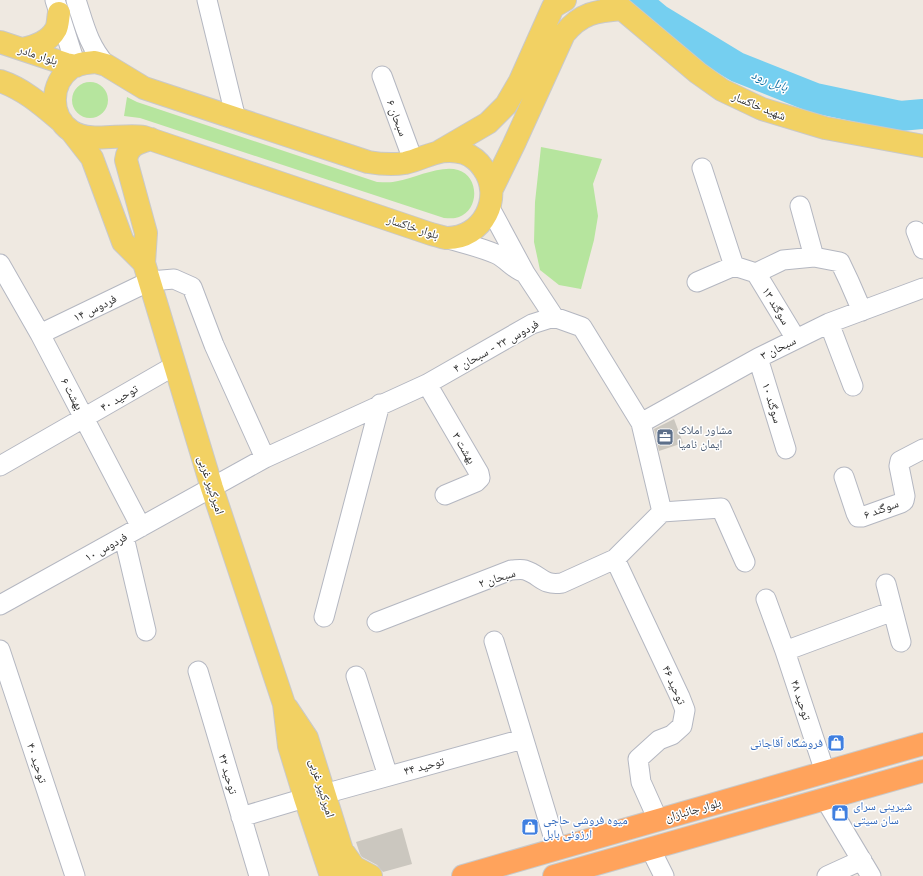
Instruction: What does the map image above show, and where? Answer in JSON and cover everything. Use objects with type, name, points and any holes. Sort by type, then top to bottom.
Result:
[{"type":"highway","name":"بلوار جانبازان","points":[[464,876],[923,744]]},
{"type":"highway","name":"بلوار جانبازان","points":[[554,876],[923,771]]},
{"type":"main road","points":[[66,127],[56,110],[54,98],[57,85],[63,75],[72,67],[83,63],[95,62],[111,68],[144,88],[368,162],[381,164],[413,160],[440,151],[488,123],[506,105],[520,82],[555,2]]},
{"type":"main road","name":"شهید خاکسار","points":[[616,4],[698,73],[722,90],[762,110],[825,128],[923,146]]},
{"type":"main road","name":"بلوار خاکسار","points":[[66,127],[83,136],[96,137],[136,135],[151,139],[431,234],[445,238],[461,236],[475,229],[485,218],[491,198],[514,144],[564,34],[573,22],[616,4]]},
{"type":"main road","points":[[22,50],[39,44],[52,34],[56,28],[57,6]]},
{"type":"main road","name":"بلوار مادر","points":[[0,42],[76,66]]},
{"type":"main road","points":[[0,81],[17,88],[31,97],[66,127]]},
{"type":"main road","name":"امیرکبیر غربی","points":[[66,127],[92,158],[124,242],[147,272]]},
{"type":"main road","name":"امیرکبیر غربی","points":[[151,139],[131,147],[127,153],[126,160],[146,233],[147,272],[174,366],[212,488],[284,704],[307,738],[314,796],[331,876]]},
{"type":"main road","points":[[440,151],[453,150],[466,154],[479,163],[488,175],[491,198]]},
{"type":"main road","points":[[329,861],[354,867],[371,876]]},
{"type":"main road","name":"امیرکبیر غربی","points":[[329,861],[350,876]]},
{"type":"street","points":[[76,0],[91,45],[96,54],[111,68]]},
{"type":"street","points":[[208,0],[236,119]]},
{"type":"street","points":[[57,6],[76,66]]},
{"type":"street","name":"سبحان ۶","points":[[382,76],[413,160]]},
{"type":"street","points":[[702,168],[734,266]]},
{"type":"street","points":[[491,198],[525,273],[554,317]]},
{"type":"street","points":[[800,206],[814,258]]},
{"type":"street","points":[[916,231],[923,249]]},
{"type":"street","points":[[445,238],[497,254],[518,271],[525,273]]},
{"type":"street","points":[[697,282],[734,266],[756,273],[783,260],[814,258],[840,262],[850,281],[862,311]]},
{"type":"street","name":"بهشت ۶","points":[[0,264],[40,334],[141,527]]},
{"type":"street","points":[[147,272],[174,279],[192,287],[214,345],[265,458]]},
{"type":"street","name":"فردوس ۱۴","points":[[40,334],[147,272]]},
{"type":"street","name":"سوگند ۱۳","points":[[756,273],[796,339]]},
{"type":"street","name":"سبحان ۳","points":[[641,424],[758,358],[829,323],[923,288]]},
{"type":"street","name":"فردوس ۲۳ - سبحان ۴","points":[[212,488],[265,458],[380,404],[427,384],[532,324],[554,317],[582,327],[641,424],[662,512]]},
{"type":"street","points":[[829,323],[853,386]]},
{"type":"street","name":"سوگند ۱۰","points":[[758,358],[786,449]]},
{"type":"street","name":"توحید ۴۰","points":[[0,466],[174,366]]},
{"type":"street","name":"بهشت ۳","points":[[427,384],[479,473],[480,478],[476,482],[445,495]]},
{"type":"street","points":[[324,617],[380,404]]},
{"type":"street","name":"سوگند ۶","points":[[844,477],[856,513],[858,517],[862,517],[901,503],[904,500],[905,496],[899,466],[900,461],[923,449]]},
{"type":"street","name":"فردوس ۱۰","points":[[0,605],[212,488]]},
{"type":"street","points":[[615,559],[662,512],[721,508],[745,562]]},
{"type":"street","points":[[124,537],[146,630]]},
{"type":"street","name":"سبحان ۲","points":[[378,622],[511,570],[525,570],[546,582],[553,584],[562,582],[615,559]]},
{"type":"street","name":"توحید ۴۶","points":[[615,559],[685,710],[682,726],[672,735],[660,740],[638,759],[641,782],[658,820]]},
{"type":"street","points":[[886,584],[901,642]]},
{"type":"street","name":"توحید ۴۸","points":[[766,599],[825,772]]},
{"type":"street","points":[[785,651],[894,611]]},
{"type":"street","points":[[494,641],[557,849]]},
{"type":"street","name":"توحید ۴۰","points":[[0,650],[3,672],[75,876]]},
{"type":"street","name":"توحید ۴۲","points":[[198,671],[259,876]]},
{"type":"street","points":[[356,676],[388,776]]},
{"type":"street","name":"توحید ۴۴","points":[[241,817],[523,739]]},
{"type":"street","points":[[825,799],[866,868],[827,876]]},
{"type":"street","points":[[650,848],[664,876]]},
{"type":"green space","points":[[94,82],[103,87],[107,93],[107,107],[103,113],[94,118],[86,118],[77,113],[73,107],[72,96],[77,87],[83,83]]},
{"type":"green space","points":[[127,97],[137,102],[377,182],[395,182],[436,170],[458,170],[465,173],[473,185],[474,193],[471,207],[466,213],[457,218],[444,218],[140,118],[124,116]]},
{"type":"green space","points":[[541,147],[602,159],[593,184],[598,216],[594,240],[581,289],[559,285],[540,270],[534,242],[535,202]]},
{"type":"building","name":"مشاور املاک ایمان نامیا","points":[[674,419],[683,443],[659,451],[654,429]]},
{"type":"building","points":[[402,828],[412,864],[383,872],[377,865],[362,857],[356,842]]},
{"type":"waterway","name":"بابل رود","points":[[635,0],[658,19],[737,67],[815,98],[900,116],[923,114]]},
{"type":"place","name":"مشاور املاک ایمان نامیا","points":[[665,437]]},
{"type":"place","name":"فروشگاه آقاجانی","points":[[836,743]]},
{"type":"place","name":"شیرینی سرای سان سیتی","points":[[840,813]]},
{"type":"place","name":"میوه فروشی حاجی ارزونی بابل","points":[[530,827]]}]
